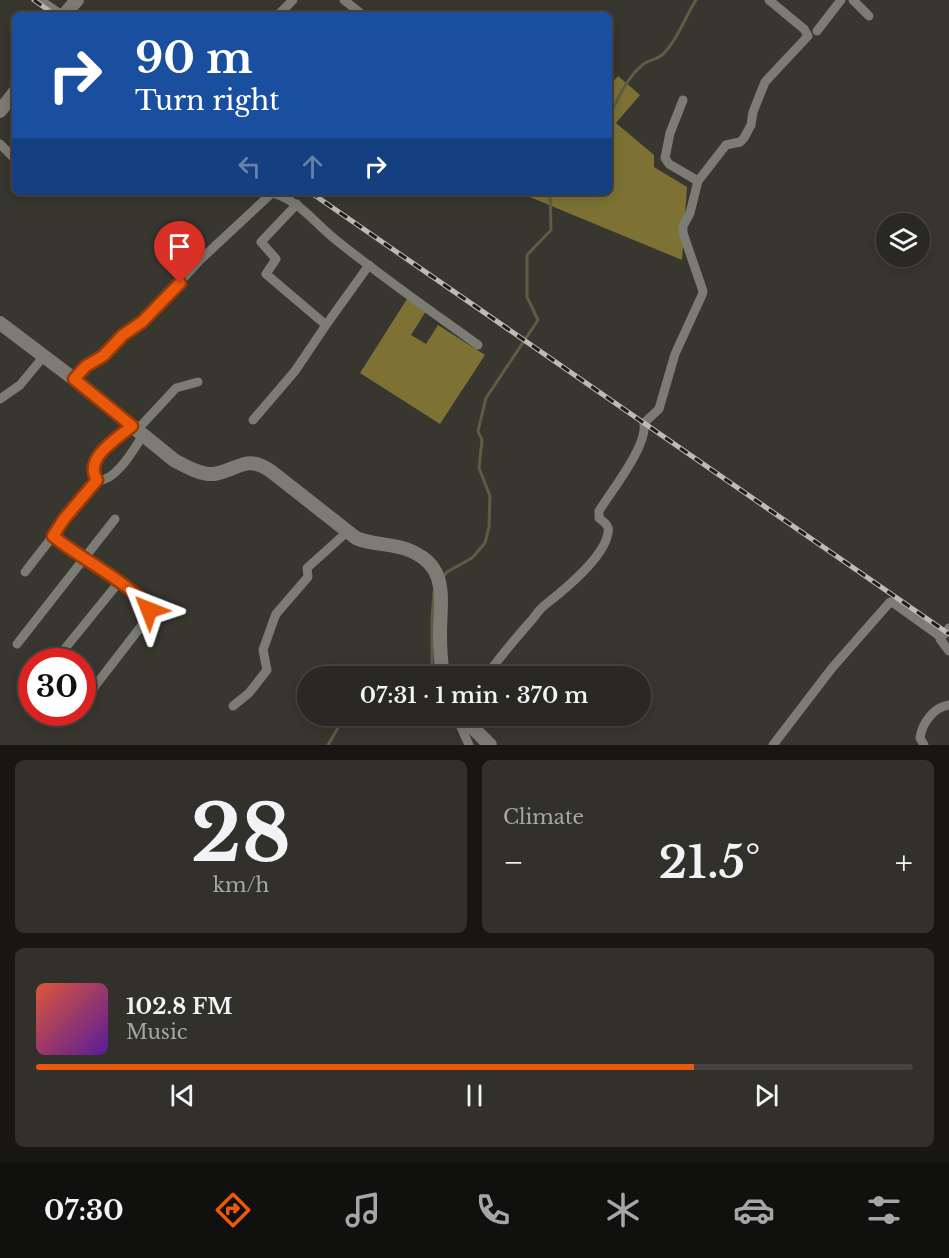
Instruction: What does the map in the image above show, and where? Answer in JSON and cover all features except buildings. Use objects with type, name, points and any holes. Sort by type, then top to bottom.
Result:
[{"type":"street","points":[[40,0],[58,12]]},
{"type":"street","points":[[66,12],[77,0]]},
{"type":"street","points":[[281,12],[293,0]]},
{"type":"street","points":[[344,0],[359,12]]},
{"type":"street","points":[[769,0],[813,32]]},
{"type":"street","points":[[494,666],[545,605],[551,602],[602,549],[609,531],[608,526],[599,518],[599,511],[636,452],[644,434],[644,423],[659,409],[675,354],[702,295],[703,291],[682,226],[690,213],[698,181],[726,145],[740,142],[744,138],[751,125],[753,112],[765,82],[841,0]]},
{"type":"street","points":[[853,0],[869,16]]},
{"type":"street","points":[[0,111],[12,96]]},
{"type":"street","points":[[683,100],[670,133],[665,158],[669,164],[698,181]]},
{"type":"street","points":[[0,144],[12,156]]},
{"type":"street","points":[[74,379],[86,366],[103,356],[123,335],[148,316],[200,260],[269,195]]},
{"type":"street","points":[[282,195],[297,204],[336,240],[478,345]]},
{"type":"street","points":[[297,204],[261,242],[276,259],[266,274],[326,325]]},
{"type":"street","points":[[253,420],[295,371],[369,265]]},
{"type":"street","points":[[0,324],[74,379],[174,460],[205,473],[218,473],[249,462],[264,466],[347,532],[363,541],[412,552],[427,561],[439,578],[442,666]]},
{"type":"street","points":[[0,399],[20,385],[44,356]]},
{"type":"street","points":[[25,572],[64,519],[97,480],[106,480],[119,470],[138,431],[176,388],[198,382]]},
{"type":"street","points":[[97,480],[94,475],[94,466],[97,458],[104,450],[138,431]]},
{"type":"street","points":[[17,644],[115,519]]},
{"type":"street","points":[[234,706],[249,693],[267,670],[263,650],[276,614],[308,577],[308,567],[347,532]]},
{"type":"street","points":[[53,536],[146,603],[149,616],[96,685]]},
{"type":"street","points":[[65,648],[119,582]]},
{"type":"street","points":[[773,745],[838,660],[890,602],[941,637],[942,645],[949,651]]},
{"type":"street","points":[[941,637],[949,628]]},
{"type":"street","points":[[924,745],[920,738],[923,728],[935,710],[949,705]]},
{"type":"street","points":[[464,726],[469,745]]},
{"type":"street","points":[[471,726],[490,745]]},
{"type":"shaded area","points":[[618,76],[640,95],[616,123],[654,155],[654,167],[687,187],[682,260],[525,195],[612,195],[612,83]]},
{"type":"shaded area","points":[[407,299],[426,311],[411,335],[426,344],[438,325],[485,355],[440,424],[360,373]]},
{"type":"waterway","points":[[612,111],[633,74],[645,63],[658,58],[667,50],[696,0]]},
{"type":"waterway","points":[[443,577],[447,572],[472,558],[485,543],[489,527],[490,496],[479,468],[482,440],[478,431],[486,398],[538,320],[527,297],[527,255],[551,230],[550,195]]},
{"type":"waterway","points":[[432,666],[434,592]]},
{"type":"waterway","points":[[328,745],[339,726]]},
{"type":"railway","points":[[34,0],[51,12]]},
{"type":"railway","points":[[314,195],[949,634]]},
{"type":"route","points":[[149,610],[146,603],[127,588],[53,536],[64,519],[97,480],[94,475],[97,458],[132,426],[74,379],[86,366],[103,356],[123,335],[142,322],[180,283]]}]
